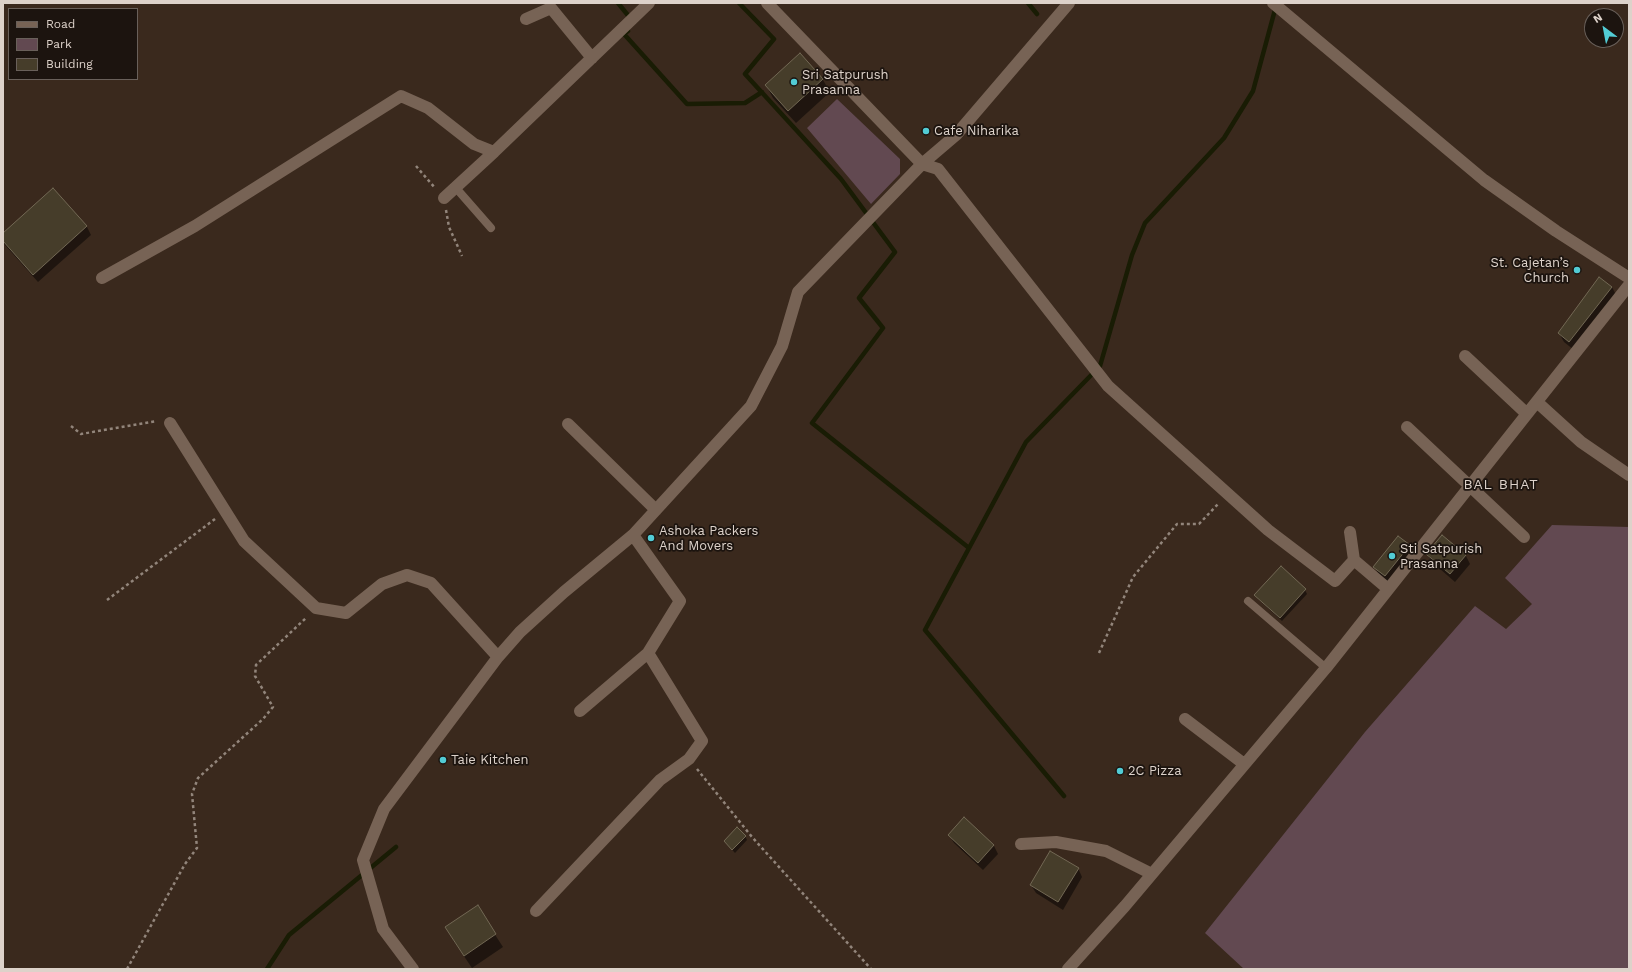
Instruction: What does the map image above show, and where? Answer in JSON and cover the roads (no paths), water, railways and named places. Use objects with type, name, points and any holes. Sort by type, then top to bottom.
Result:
[{"type":"street","points":[[444,198],[649,3]]},
{"type":"street","points":[[767,3],[922,164],[938,169],[1108,386],[1268,530],[1334,581],[1354,560]]},
{"type":"street","points":[[414,969],[383,929],[363,860],[384,809],[498,657],[520,632],[564,592],[633,535],[752,406],[782,346],[798,292],[922,164],[956,135],[1069,3]]},
{"type":"street","points":[[1273,3],[1484,180],[1556,231],[1629,278]]},
{"type":"street","points":[[526,19],[551,8],[592,58]]},
{"type":"street","points":[[102,278],[195,226],[401,96],[428,108],[474,144],[494,152]]},
{"type":"street","points":[[1068,969],[1125,906],[1326,668],[1629,285]]},
{"type":"street","points":[[1465,356],[1527,414]]},
{"type":"street","points":[[1537,402],[1581,442],[1629,475]]},
{"type":"street","points":[[170,423],[244,540],[316,608],[346,613],[382,584],[406,575],[431,583],[498,657]]},
{"type":"street","points":[[568,424],[656,510]]},
{"type":"street","points":[[1407,427],[1469,487],[1524,537]]},
{"type":"street","points":[[1350,532],[1354,560],[1388,589]]},
{"type":"street","points":[[580,711],[648,653],[680,601],[633,535]]},
{"type":"street","points":[[536,911],[660,780],[689,759],[702,741],[648,653]]},
{"type":"street","points":[[1185,719],[1244,764]]},
{"type":"street","points":[[1021,844],[1056,842],[1106,851],[1152,874]]},
{"type":"lane","points":[[456,188],[491,228]]},
{"type":"lane","points":[[1248,601],[1326,668]]},
{"type":"waterway","points":[[618,3],[631,19]]},
{"type":"waterway","points":[[739,3],[774,39],[745,74],[841,179],[895,252],[859,298],[883,328],[812,423],[969,548]]},
{"type":"waterway","points":[[1028,3],[1037,14]]},
{"type":"waterway","points":[[1064,796],[925,630],[1026,442],[1100,366],[1132,255],[1145,223],[1224,138],[1253,91],[1276,6]]},
{"type":"waterway","points":[[628,31],[624,34],[687,104],[745,103],[762,92]]},
{"type":"waterway","points":[[267,969],[289,935],[396,847]]},
{"type":"place","name":"Sri Satpurush Prasanna","points":[[794,82]]},
{"type":"place","name":"Cafe Niharika","points":[[926,131]]},
{"type":"place","name":"St. Cajetan’s Church","points":[[1577,270]]},
{"type":"place","name":"Ashoka Packers And Movers","points":[[651,538]]},
{"type":"place","name":"Sti Satpurish Prasanna","points":[[1392,556]]},
{"type":"place","name":"Taie Kitchen","points":[[443,760]]},
{"type":"place","name":"2C Pizza","points":[[1120,771]]},
{"type":"district","name":"BAL BHAT","points":[[1501,485]]}]
